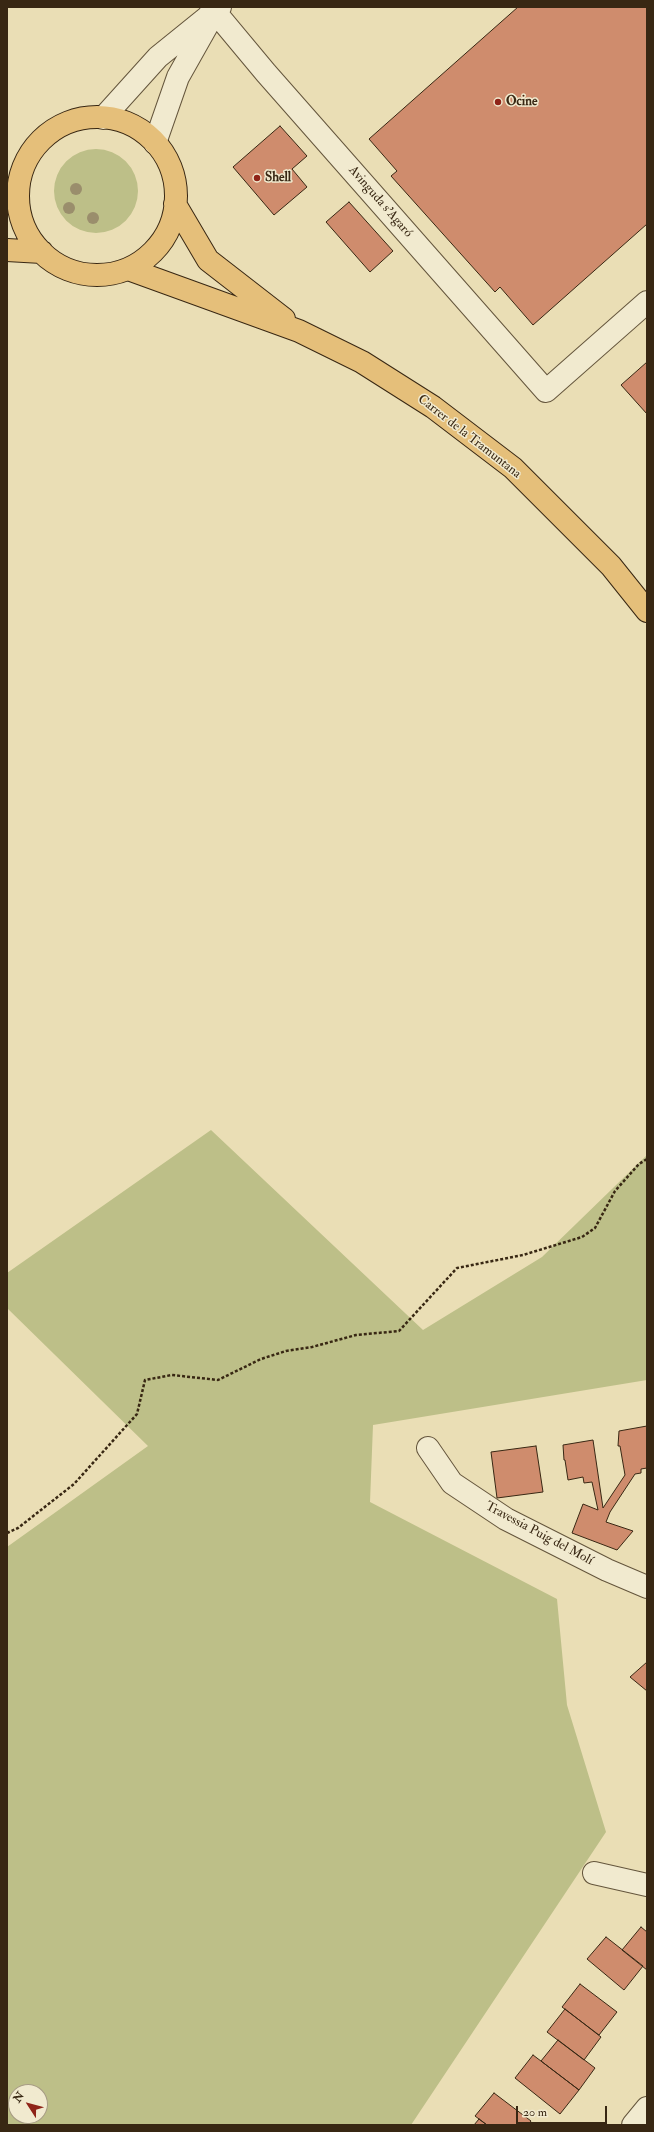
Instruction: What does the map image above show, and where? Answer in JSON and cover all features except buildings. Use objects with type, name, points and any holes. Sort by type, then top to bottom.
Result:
[{"type":"main road","points":[[103,118],[132,125],[155,143],[162,152],[172,171],[175,182],[175,204],[171,225],[161,243],[146,258],[128,269],[106,275],[82,274],[60,266],[42,252],[30,237],[22,219],[14,182],[34,149],[50,133],[81,119],[103,118]]},
{"type":"main road","name":"Carrer de la Tramuntana","points":[[175,204],[208,260],[299,331]]},
{"type":"main road","points":[[7,250],[42,252]]},
{"type":"main road","name":"Carrer de la Tramuntana","points":[[128,269],[299,331],[362,362],[433,407],[513,468],[611,566],[647,611]]},
{"type":"street","points":[[103,118],[158,57],[215,9]]},
{"type":"street","points":[[155,143],[178,77],[215,9]]},
{"type":"street","name":"Avinguda s'Agaró","points":[[215,9],[266,73],[546,391],[647,302]]},
{"type":"street","name":"Travessia Puig del Molí","points":[[428,1448],[452,1483],[506,1520],[607,1570],[647,1586]]},
{"type":"street","points":[[594,1873],[647,1885]]},
{"type":"street","points":[[633,2125],[647,2108]]},
{"type":"path","points":[[7,1533],[18,1528],[74,1484],[137,1414],[145,1380],[172,1375],[218,1380],[261,1359],[286,1352],[312,1347],[356,1335],[399,1331],[457,1268],[523,1255],[582,1237],[595,1228],[615,1191],[639,1164],[647,1159]]},
{"type":"green space","points":[[88,149],[104,149],[120,156],[131,167],[138,183],[138,199],[135,207],[126,221],[120,226],[104,233],[88,233],[72,226],[61,215],[54,199],[54,183],[61,167],[72,156]]},
{"type":"green space","points":[[211,1130],[423,1330],[542,1257],[647,1155],[647,1380],[373,1425],[370,1502],[557,1599],[567,1705],[606,1832],[411,2125],[7,2125],[7,1547],[148,1446],[7,1308],[7,1273]]},
{"type":"place","name":"Ocine","points":[[498,102]]},
{"type":"place","name":"Shell","points":[[257,178]]}]
